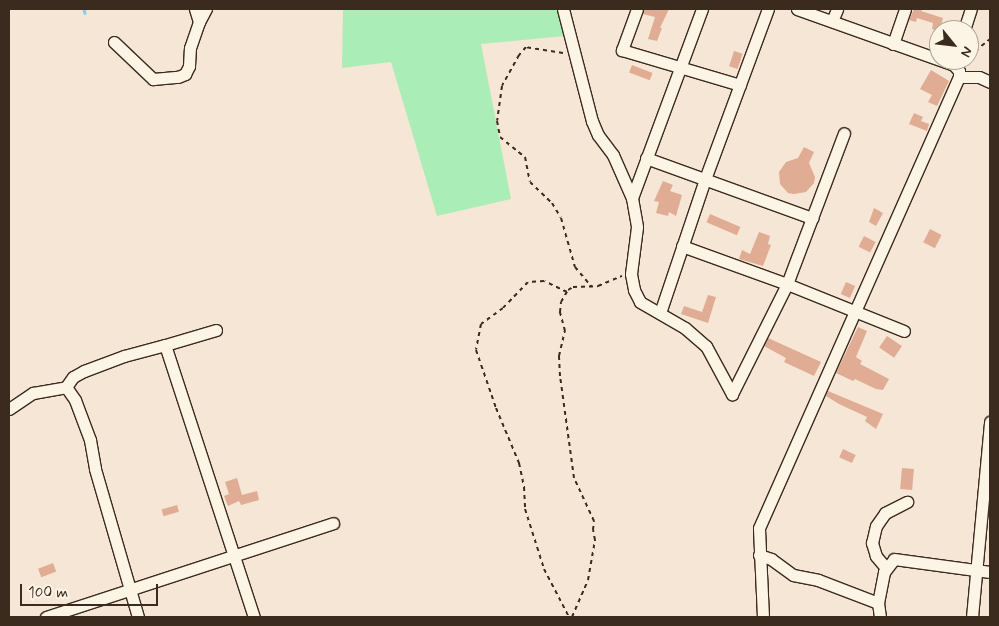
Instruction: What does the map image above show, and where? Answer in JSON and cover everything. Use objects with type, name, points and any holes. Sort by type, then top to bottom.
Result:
[{"type":"street","points":[[195,9],[200,22]]},
{"type":"street","points":[[114,42],[153,79],[178,78],[185,74],[189,66],[190,48],[206,9]]},
{"type":"street","points":[[563,9],[577,57],[592,121],[598,135],[613,155],[632,198],[637,227],[632,279],[634,290],[640,302],[685,328],[706,346],[732,394],[787,284],[844,133]]},
{"type":"street","points":[[637,9],[622,50],[740,85]]},
{"type":"street","points":[[632,198],[702,9]]},
{"type":"street","points":[[660,313],[704,179],[768,9]]},
{"type":"street","points":[[797,9],[929,55]]},
{"type":"street","points":[[832,21],[837,9]]},
{"type":"street","points":[[893,44],[905,9]]},
{"type":"street","points":[[763,617],[759,528],[857,312],[959,77],[958,70]]},
{"type":"street","points":[[959,77],[979,77],[990,82]]},
{"type":"street","points":[[646,158],[812,218]]},
{"type":"street","points":[[682,246],[787,284],[904,331]]},
{"type":"street","points":[[66,387],[73,377],[84,371],[124,356],[216,330]]},
{"type":"street","points":[[165,345],[254,617]]},
{"type":"street","points":[[9,409],[33,393],[48,388],[66,387]]},
{"type":"street","points":[[66,387],[81,413],[90,440],[95,469],[138,617]]},
{"type":"street","points":[[972,617],[990,424]]},
{"type":"street","points":[[886,568],[876,556],[872,543],[876,526],[885,512],[907,502]]},
{"type":"street","points":[[46,617],[333,523]]},
{"type":"street","points":[[759,555],[771,559],[793,576],[818,580],[878,603]]},
{"type":"street","points":[[880,617],[878,603],[886,568],[894,559],[990,572]]},
{"type":"path","points":[[979,48],[990,39]]},
{"type":"path","points":[[577,57],[526,48],[519,55],[502,86],[497,121],[500,136],[524,156],[530,182],[552,203],[561,218],[575,267],[592,287]]},
{"type":"path","points":[[571,617],[588,580],[595,540],[594,521],[574,478],[560,376],[559,356],[565,331],[560,312],[567,292],[579,286],[592,287],[608,283],[622,276],[632,279]]},
{"type":"path","points":[[567,292],[544,281],[528,282],[503,308],[481,324],[476,350],[496,408],[519,464],[524,486],[525,509],[544,569],[571,617]]},
{"type":"green space","points":[[343,9],[560,9],[564,36],[481,44],[511,199],[437,216],[391,62],[342,68]]},
{"type":"building","points":[[644,9],[669,9],[660,28],[662,28],[657,41],[648,39],[655,17],[643,14]]},
{"type":"building","points":[[914,9],[923,9],[921,11],[943,18],[942,20],[929,20],[929,22],[917,18],[916,22],[909,20]]},
{"type":"building","points":[[734,51],[743,54],[738,69],[729,66]]},
{"type":"building","points":[[632,65],[653,73],[650,80],[629,72]]},
{"type":"building","points":[[931,70],[949,81],[937,106],[928,102],[932,95],[920,89]]},
{"type":"building","points":[[914,113],[923,117],[921,121],[929,124],[927,131],[909,124]]},
{"type":"building","points":[[804,147],[814,152],[809,163],[815,177],[814,183],[806,192],[788,193],[780,184],[779,172],[786,162],[798,158]]},
{"type":"building","points":[[663,181],[673,185],[670,191],[682,195],[676,216],[669,212],[668,216],[656,213],[659,202],[654,201]]},
{"type":"building","points":[[874,208],[883,213],[876,226],[869,222]]},
{"type":"building","points":[[710,214],[740,227],[737,235],[706,222]]},
{"type":"building","points":[[930,229],[942,235],[935,248],[923,242]]},
{"type":"building","points":[[759,232],[770,236],[768,244],[771,245],[763,266],[739,259],[742,250],[750,254]]},
{"type":"building","points":[[864,236],[876,242],[870,253],[859,247]]},
{"type":"building","points":[[846,282],[855,286],[850,298],[841,294]]},
{"type":"building","points":[[708,295],[716,297],[708,323],[681,314],[684,306],[702,312]]},
{"type":"building","points":[[858,327],[867,331],[856,357],[862,361],[860,364],[889,379],[883,390],[876,389],[855,379],[853,381],[836,373]]},
{"type":"building","points":[[887,336],[902,346],[894,358],[879,348]]},
{"type":"building","points":[[768,338],[821,362],[814,376],[784,362],[786,358],[764,346]]},
{"type":"building","points":[[828,391],[883,414],[876,429],[865,421],[867,417],[826,396]]},
{"type":"building","points":[[843,449],[856,455],[852,463],[839,457]]},
{"type":"building","points":[[902,468],[914,469],[912,490],[900,489]]},
{"type":"building","points":[[237,478],[242,495],[257,491],[259,500],[241,505],[239,501],[228,506],[224,496],[229,494],[225,482]]},
{"type":"building","points":[[177,505],[179,512],[164,516],[162,509]]},
{"type":"building","points":[[53,563],[56,571],[41,577],[38,569]]},
{"type":"waterway","points":[[84,9],[85,13]]}]
